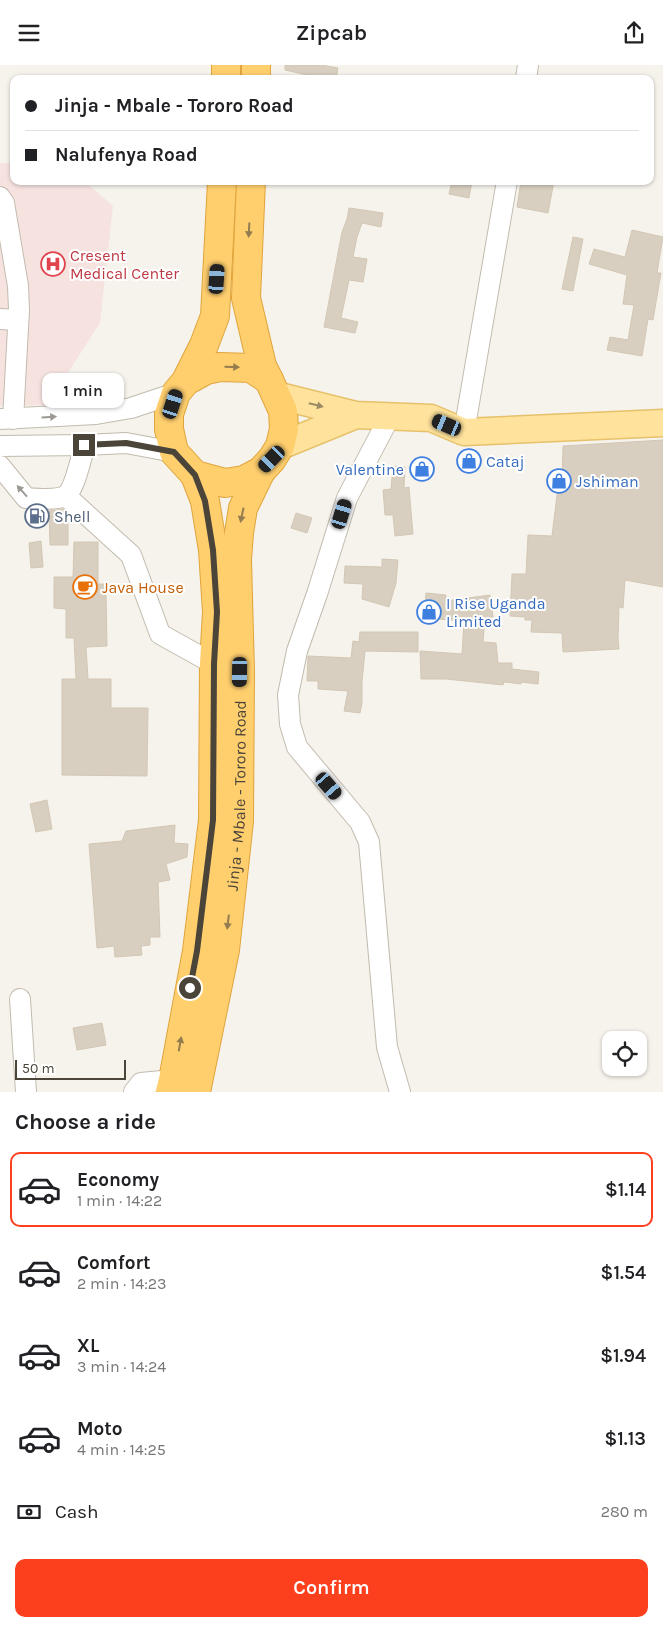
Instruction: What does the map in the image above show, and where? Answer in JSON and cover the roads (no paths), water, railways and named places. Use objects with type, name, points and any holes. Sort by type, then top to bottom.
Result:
[{"type":"highway","points":[[222,185],[215,316],[204,345],[181,387],[169,414],[169,429],[174,452],[195,475],[225,483],[244,480],[262,471],[280,446],[284,429],[283,411],[262,365],[246,298],[252,185]]},
{"type":"highway","points":[[181,387],[206,370],[220,367],[251,369],[273,387]]},
{"type":"highway","name":"Jinja - Mbale - Tororo Road","points":[[180,1088],[224,950],[239,821],[240,672],[236,559],[243,508],[262,471]]},
{"type":"highway","name":"Jinja - Mbale - Tororo Road","points":[[180,1088],[213,820],[214,664],[217,612],[213,550],[205,501],[195,475]]},
{"type":"main road","points":[[273,387],[356,415],[431,418],[464,431],[663,423]]},
{"type":"main road","points":[[280,446],[356,415]]},
{"type":"street","points":[[464,431],[506,185]]},
{"type":"street","points":[[0,197],[4,203],[6,245],[18,286],[9,319],[6,419],[96,414],[131,408],[181,387]]},
{"type":"street","points":[[390,416],[347,498],[297,651],[288,695],[290,724],[297,747],[360,822],[369,842],[387,1047],[400,1092]]},
{"type":"street","points":[[0,447],[126,443],[174,452]]},
{"type":"street","points":[[0,466],[26,498],[57,498],[66,496],[72,488],[84,445]]},
{"type":"street","points":[[66,496],[131,555],[160,634],[214,664]]},
{"type":"street","points":[[20,999],[26,1092]]},
{"type":"street","points":[[134,1092],[141,1083],[180,1088]]},
{"type":"place","name":"Cresent Medical Center","points":[[53,264]]},
{"type":"place","name":"Cataj","points":[[469,461]]},
{"type":"place","name":"Valentine","points":[[422,469]]},
{"type":"place","name":"Jshiman","points":[[559,481]]},
{"type":"place","name":"Shell","points":[[37,516]]},
{"type":"place","name":"Java House","points":[[85,587]]},
{"type":"place","name":"I Rise Uganda Limited","points":[[429,612]]}]
